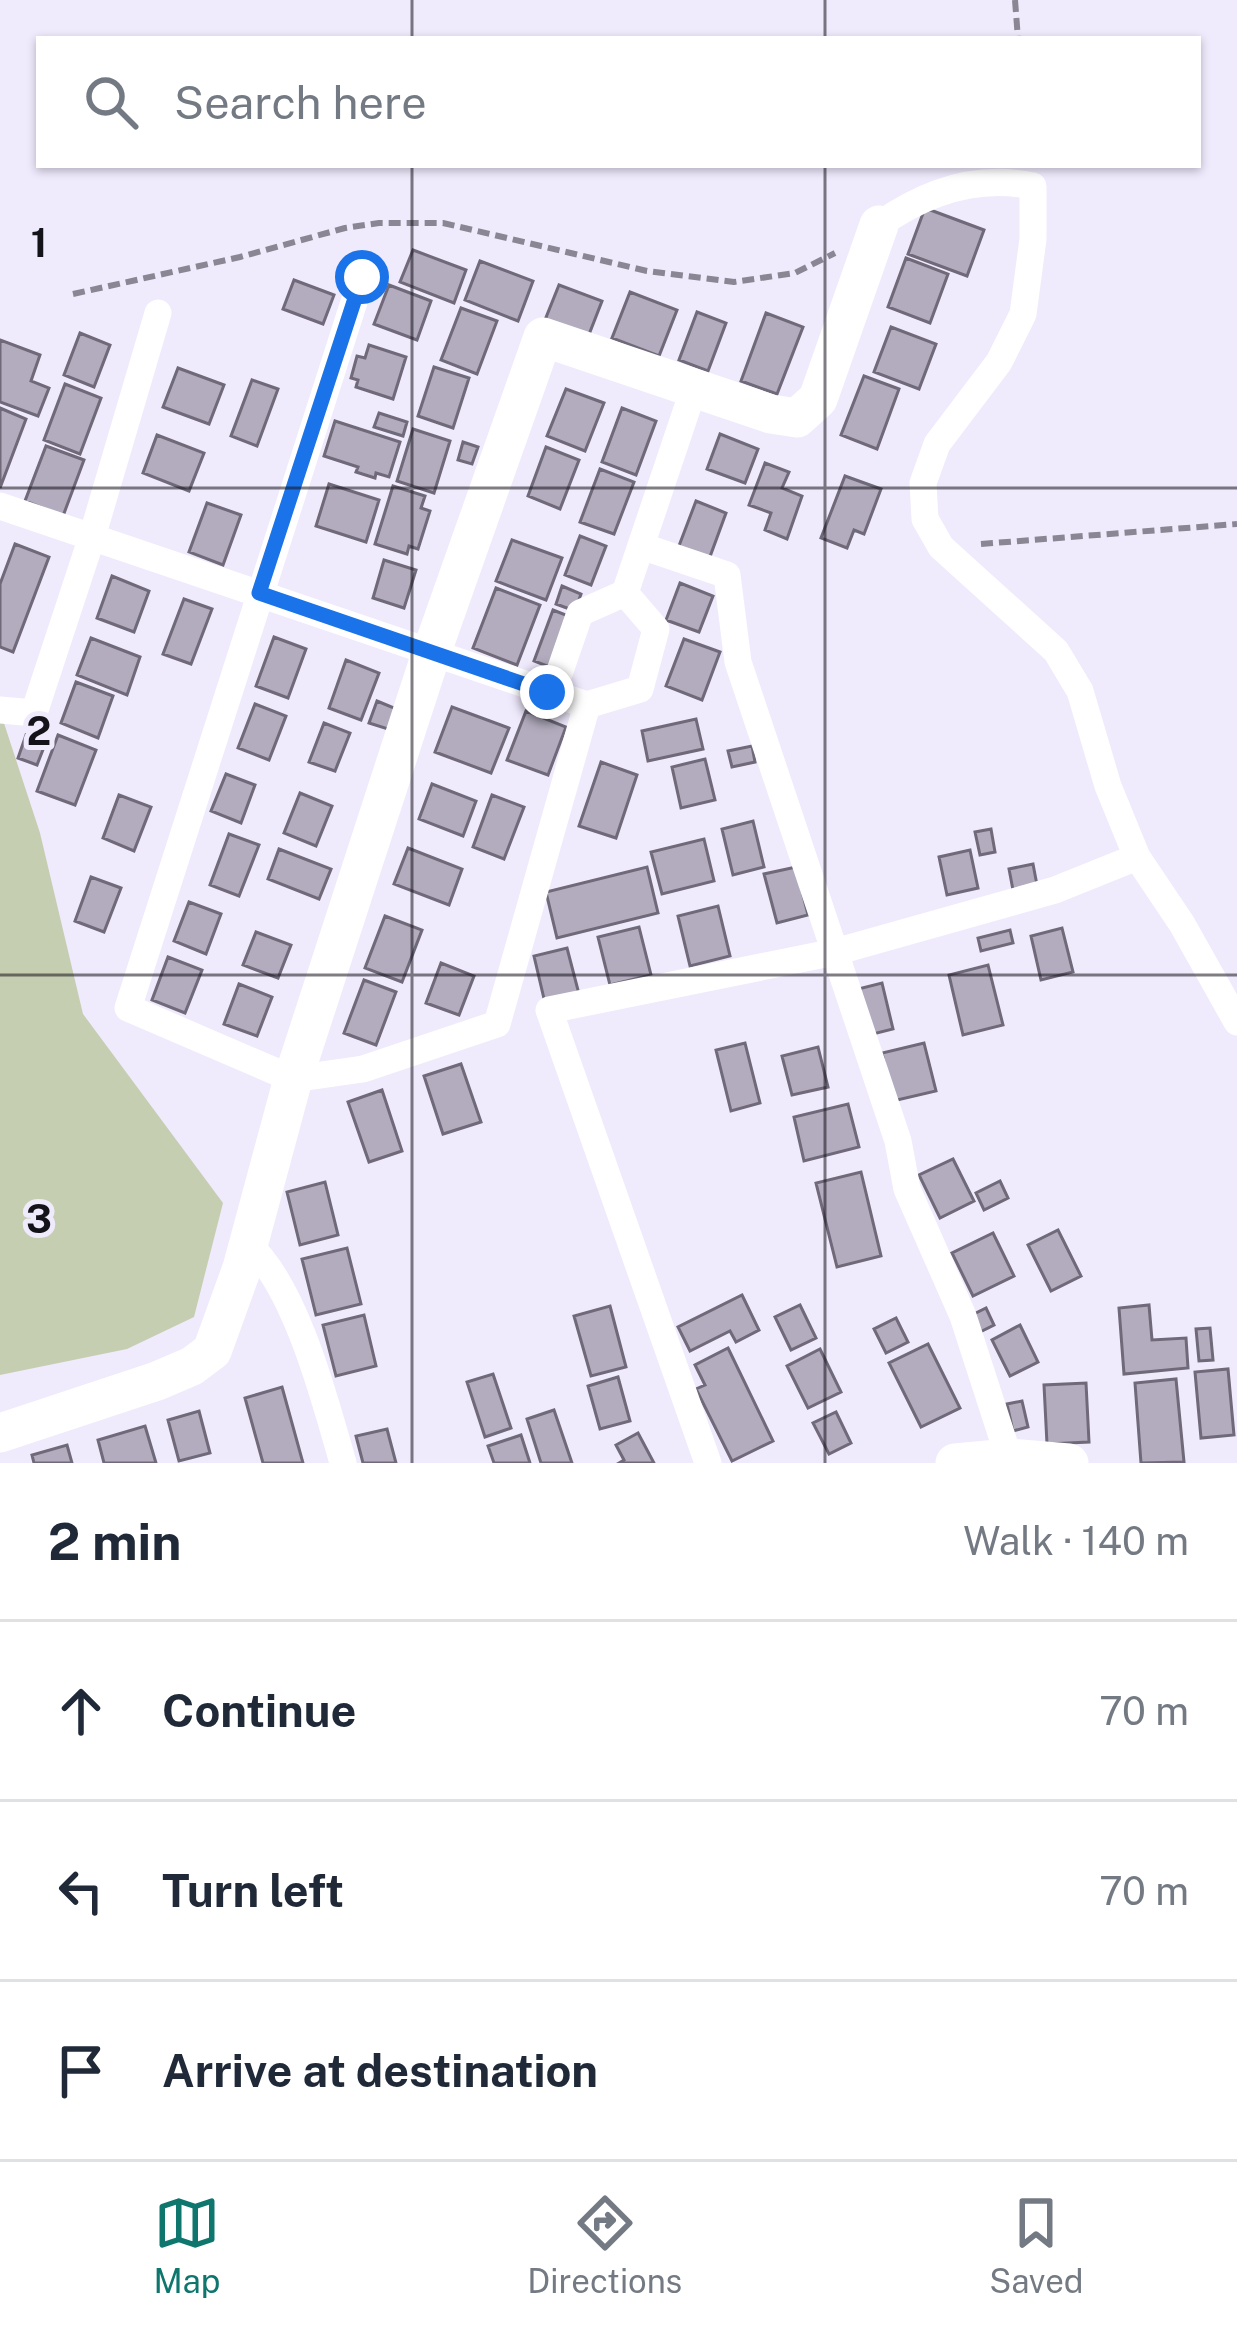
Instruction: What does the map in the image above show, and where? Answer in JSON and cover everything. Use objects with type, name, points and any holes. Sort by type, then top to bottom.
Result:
[{"type":"street","points":[[0,1433],[157,1381],[212,1351],[248,1244],[292,1079],[432,651],[543,337],[771,414],[797,418],[818,399],[879,225],[923,196],[952,187],[1033,186],[1033,238],[1023,314],[998,362],[937,444],[922,483],[926,519],[941,548],[1056,651],[1080,691],[1108,786],[1137,857],[1182,924],[1237,1022]]},
{"type":"street","points":[[362,277],[128,1008],[292,1079],[363,1069],[549,1010],[835,952],[1055,890],[1137,857]]},
{"type":"street","points":[[0,710],[34,713],[158,313]]},
{"type":"street","points":[[552,694],[580,613],[626,593],[694,388]]},
{"type":"street","points":[[0,506],[587,705],[640,689],[656,629],[626,593]]},
{"type":"street","points":[[641,546],[727,574],[738,662],[898,1141],[907,1189],[963,1316],[1009,1458]]},
{"type":"street","points":[[496,1024],[587,705]]},
{"type":"street","points":[[549,1010],[708,1463]]},
{"type":"street","points":[[248,1244],[274,1272],[343,1463]]},
{"type":"street","points":[[955,1463],[1009,1458],[1069,1463]]},
{"type":"path","points":[[1015,0],[1018,36]]},
{"type":"path","points":[[73,294],[240,257],[345,227],[379,223],[443,223],[647,271],[734,282],[795,273],[879,225]]},
{"type":"path","points":[[941,548],[1237,524]]},
{"type":"green space","points":[[0,711],[40,833],[83,1014],[223,1203],[194,1317],[127,1349],[0,1375]]},
{"type":"building","points":[[925,208],[984,230],[967,276],[908,254]]},
{"type":"building","points":[[413,250],[466,270],[454,303],[400,282]]},
{"type":"building","points":[[906,258],[948,274],[930,323],[888,307]]},
{"type":"building","points":[[480,261],[533,281],[518,321],[465,300]]},
{"type":"building","points":[[294,280],[334,295],[323,324],[283,309]]},
{"type":"building","points":[[389,285],[431,301],[417,340],[374,324]]},
{"type":"building","points":[[559,285],[602,301],[588,337],[545,320]]},
{"type":"building","points":[[630,292],[677,310],[659,356],[612,338]]},
{"type":"building","points":[[461,308],[497,321],[477,374],[441,360]]},
{"type":"building","points":[[697,312],[726,323],[708,371],[679,360]]},
{"type":"building","points":[[766,313],[803,327],[777,394],[741,381]]},
{"type":"building","points":[[891,327],[936,344],[919,389],[874,372]]},
{"type":"building","points":[[80,333],[110,345],[94,387],[64,375]]},
{"type":"building","points":[[0,340],[40,355],[31,381],[49,388],[38,416],[0,402]]},
{"type":"building","points":[[369,345],[406,357],[393,399],[356,387],[358,380],[351,378],[357,356],[365,358]]},
{"type":"building","points":[[434,367],[469,378],[453,428],[418,416]]},
{"type":"building","points":[[178,368],[224,385],[209,424],[163,407]]},
{"type":"building","points":[[864,376],[899,389],[877,449],[841,435]]},
{"type":"building","points":[[252,380],[278,389],[257,446],[231,436]]},
{"type":"building","points":[[65,384],[101,398],[80,454],[44,440]]},
{"type":"building","points":[[566,389],[604,403],[585,451],[547,436]]},
{"type":"building","points":[[0,408],[26,419],[0,488]]},
{"type":"building","points":[[622,408],[656,421],[636,475],[602,462]]},
{"type":"building","points":[[379,413],[407,422],[403,436],[374,427]]},
{"type":"building","points":[[335,421],[400,442],[389,477],[356,472],[358,467],[324,456]]},
{"type":"building","points":[[413,429],[450,441],[434,493],[397,481]]},
{"type":"building","points":[[720,434],[758,449],[745,483],[707,469]]},
{"type":"building","points":[[157,435],[204,453],[189,491],[143,473]]},
{"type":"building","points":[[463,442],[478,447],[472,464],[458,460]]},
{"type":"building","points":[[46,446],[84,460],[63,516],[25,501]]},
{"type":"building","points":[[546,447],[579,460],[560,509],[528,496]]},
{"type":"building","points":[[765,463],[789,472],[782,488],[802,496],[787,539],[765,530],[771,513],[749,505]]},
{"type":"building","points":[[600,469],[634,482],[614,534],[580,522]]},
{"type":"building","points":[[845,476],[881,489],[864,534],[854,530],[847,548],[821,538]]},
{"type":"building","points":[[329,484],[379,500],[366,542],[316,526]]},
{"type":"building","points":[[393,486],[425,496],[421,508],[430,511],[418,549],[409,546],[407,554],[375,544]]},
{"type":"building","points":[[696,501],[726,513],[708,562],[677,551]]},
{"type":"building","points":[[207,503],[241,515],[223,565],[189,552]]},
{"type":"building","points":[[580,536],[606,546],[591,585],[565,575]]},
{"type":"building","points":[[512,540],[562,558],[546,600],[496,581]]},
{"type":"building","points":[[15,544],[49,557],[13,652],[0,647],[0,584]]},
{"type":"building","points":[[384,560],[416,570],[404,608],[373,598]]},
{"type":"building","points":[[112,576],[149,591],[134,632],[97,618]]},
{"type":"building","points":[[680,583],[713,596],[699,632],[666,620]]},
{"type":"building","points":[[562,586],[581,594],[575,611],[556,604]]},
{"type":"building","points":[[496,588],[540,605],[517,665],[473,648]]},
{"type":"building","points":[[184,599],[212,609],[191,664],[163,654]]},
{"type":"building","points":[[553,610],[571,617],[552,668],[534,661]]},
{"type":"building","points":[[274,637],[306,649],[288,698],[256,686]]},
{"type":"building","points":[[91,638],[140,657],[127,695],[77,675]]},
{"type":"building","points":[[684,639],[720,652],[702,700],[666,686]]},
{"type":"building","points":[[346,660],[379,673],[361,720],[329,708]]},
{"type":"building","points":[[76,682],[113,696],[98,738],[61,723]]},
{"type":"building","points":[[377,701],[399,710],[391,730],[369,723]]},
{"type":"building","points":[[255,704],[286,716],[269,760],[238,748]]},
{"type":"building","points":[[452,707],[509,728],[491,773],[435,752]]},
{"type":"building","points":[[526,711],[566,727],[548,775],[507,760]]},
{"type":"building","points":[[696,719],[703,749],[648,761],[642,731]]},
{"type":"building","points":[[324,723],[350,733],[335,771],[309,762]]},
{"type":"building","points":[[26,735],[46,742],[37,765],[18,758]]},
{"type":"building","points":[[58,735],[96,750],[75,805],[37,791]]},
{"type":"building","points":[[752,746],[755,762],[732,767],[728,751]]},
{"type":"building","points":[[705,759],[715,800],[681,808],[672,767]]},
{"type":"building","points":[[601,762],[637,775],[616,838],[579,826]]},
{"type":"building","points":[[226,774],[255,785],[241,823],[211,811]]},
{"type":"building","points":[[432,784],[476,801],[463,836],[419,819]]},
{"type":"building","points":[[300,793],[332,806],[316,846],[284,833]]},
{"type":"building","points":[[119,795],[151,807],[134,851],[103,838]]},
{"type":"building","points":[[492,795],[524,807],[504,859],[473,847]]},
{"type":"building","points":[[753,821],[764,867],[733,875],[722,829]]},
{"type":"building","points":[[991,829],[995,852],[980,855],[975,832]]},
{"type":"building","points":[[229,834],[259,845],[239,896],[210,885]]},
{"type":"building","points":[[704,839],[714,881],[662,894],[651,852]]},
{"type":"building","points":[[408,848],[462,869],[449,905],[394,884]]},
{"type":"building","points":[[279,849],[331,869],[319,899],[268,879]]},
{"type":"building","points":[[970,850],[978,888],[947,895],[939,857]]},
{"type":"building","points":[[1033,864],[1037,885],[1013,890],[1009,869]]},
{"type":"building","points":[[647,867],[658,913],[557,938],[546,892]]},
{"type":"building","points":[[796,867],[808,915],[777,923],[764,874]]},
{"type":"building","points":[[91,877],[121,888],[104,932],[75,921]]},
{"type":"building","points":[[189,902],[221,914],[206,954],[174,941]]},
{"type":"building","points":[[718,906],[730,956],[690,966],[678,916]]},
{"type":"building","points":[[385,916],[422,930],[402,982],[365,968]]},
{"type":"building","points":[[639,927],[651,975],[610,985],[598,937]]},
{"type":"building","points":[[1062,928],[1073,972],[1041,980],[1031,936]]},
{"type":"building","points":[[1010,930],[1013,943],[981,951],[978,938]]},
{"type":"building","points":[[256,932],[291,945],[278,978],[243,965]]},
{"type":"building","points":[[567,948],[579,994],[545,1003],[534,956]]},
{"type":"building","points":[[168,957],[202,970],[185,1013],[152,1000]]},
{"type":"building","points":[[441,963],[474,976],[459,1015],[426,1003]]},
{"type":"building","points":[[988,965],[1003,1025],[963,1035],[949,975]]},
{"type":"building","points":[[364,980],[396,992],[376,1045],[344,1033]]},
{"type":"building","points":[[882,983],[893,1029],[869,1035],[858,989]]},
{"type":"building","points":[[239,984],[272,997],[257,1036],[224,1024]]},
{"type":"building","points":[[745,1043],[760,1103],[731,1111],[716,1050]]},
{"type":"building","points":[[924,1043],[936,1091],[893,1101],[882,1053]]},
{"type":"building","points":[[818,1047],[828,1087],[792,1095],[782,1056]]},
{"type":"building","points":[[461,1064],[481,1122],[443,1134],[424,1076]]},
{"type":"building","points":[[382,1090],[402,1151],[369,1162],[348,1102]]},
{"type":"building","points":[[848,1104],[859,1147],[804,1161],[794,1117]]},
{"type":"building","points":[[953,1159],[974,1201],[940,1218],[919,1175]]},
{"type":"building","points":[[861,1172],[881,1256],[837,1267],[816,1183]]},
{"type":"building","points":[[1000,1181],[1008,1198],[984,1210],[976,1193]]},
{"type":"building","points":[[325,1182],[338,1235],[300,1245],[287,1192]]},
{"type":"building","points":[[1058,1230],[1081,1276],[1051,1291],[1028,1245]]},
{"type":"building","points":[[993,1233],[1014,1276],[973,1296],[952,1253]]},
{"type":"building","points":[[347,1248],[361,1304],[316,1315],[302,1259]]},
{"type":"building","points":[[742,1295],[759,1330],[736,1342],[730,1331],[690,1351],[678,1327]]},
{"type":"building","points":[[800,1305],[816,1338],[791,1350],[775,1317]]},
{"type":"building","points":[[1149,1305],[1152,1340],[1186,1338],[1188,1368],[1124,1374],[1119,1308]]},
{"type":"building","points":[[610,1306],[626,1367],[591,1376],[574,1316]]},
{"type":"building","points":[[986,1308],[994,1325],[980,1332],[972,1315]]},
{"type":"building","points":[[364,1315],[376,1366],[336,1376],[323,1325]]},
{"type":"building","points":[[896,1318],[908,1342],[886,1353],[874,1329]]},
{"type":"building","points":[[1020,1325],[1038,1362],[1010,1376],[992,1340]]},
{"type":"building","points":[[1210,1328],[1213,1360],[1199,1361],[1196,1329]]},
{"type":"building","points":[[928,1344],[960,1408],[921,1427],[889,1363]]},
{"type":"building","points":[[728,1348],[773,1441],[732,1461],[696,1389],[705,1385],[695,1365]]},
{"type":"building","points":[[820,1349],[841,1392],[808,1408],[787,1366]]},
{"type":"building","points":[[1228,1369],[1234,1435],[1201,1438],[1195,1372]]},
{"type":"building","points":[[493,1374],[511,1428],[485,1437],[467,1382]]},
{"type":"building","points":[[618,1377],[630,1421],[600,1429],[588,1386]]},
{"type":"building","points":[[1176,1379],[1184,1462],[1141,1463],[1135,1383]]},
{"type":"building","points":[[1086,1383],[1089,1442],[1047,1444],[1044,1385]]},
{"type":"building","points":[[282,1387],[303,1463],[263,1463],[245,1398]]},
{"type":"building","points":[[1022,1401],[1028,1427],[1013,1431],[1007,1404]]},
{"type":"building","points":[[554,1410],[572,1463],[541,1463],[527,1419]]},
{"type":"building","points":[[199,1411],[210,1453],[179,1461],[168,1420]]},
{"type":"building","points":[[836,1412],[851,1443],[829,1454],[813,1423]]},
{"type":"building","points":[[145,1426],[156,1463],[104,1463],[98,1440]]},
{"type":"building","points":[[387,1429],[396,1463],[363,1463],[356,1436]]},
{"type":"building","points":[[638,1433],[654,1463],[619,1463],[624,1460],[616,1445]]},
{"type":"building","points":[[521,1435],[530,1463],[494,1463],[488,1446]]},
{"type":"building","points":[[67,1445],[72,1463],[34,1463],[32,1455]]},
{"type":"route","points":[[362,277],[259,593],[547,692]]}]
